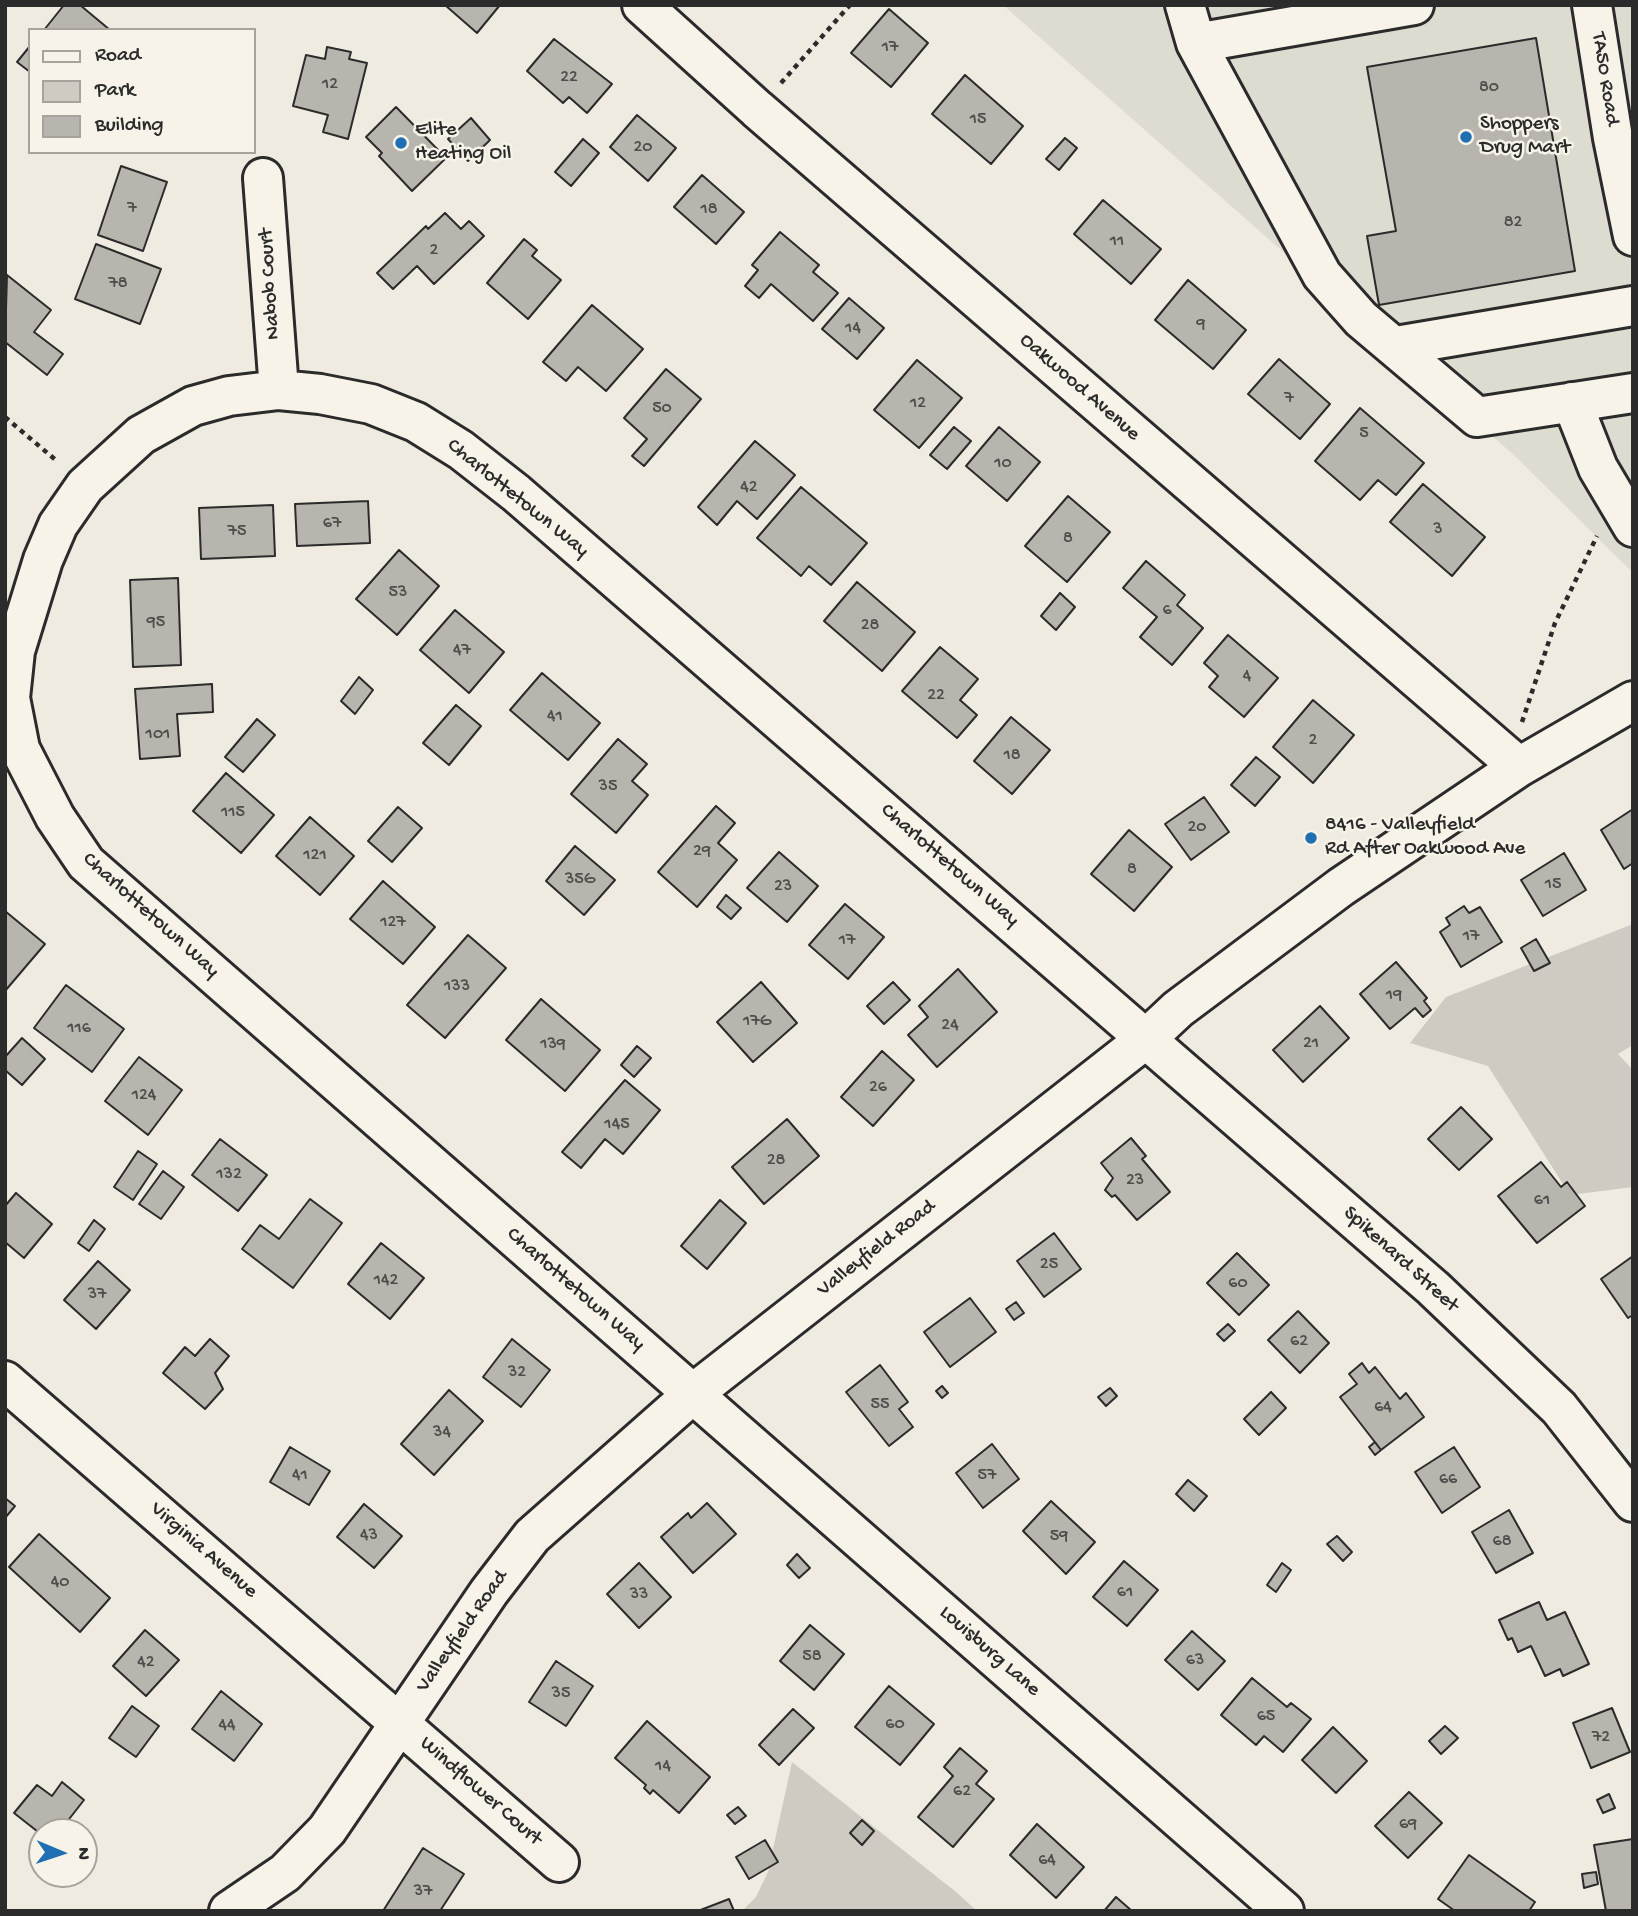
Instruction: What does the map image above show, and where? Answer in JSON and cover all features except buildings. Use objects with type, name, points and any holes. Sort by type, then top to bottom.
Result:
[{"type":"street","name":"Oakwood Avenue","points":[[642,5],[757,109],[1530,761]]},
{"type":"street","points":[[1185,5],[1196,43],[1322,275],[1361,318],[1477,417],[1633,393]]},
{"type":"street","points":[[1196,43],[1414,5]]},
{"type":"street","name":"TA50 Road","points":[[1592,5],[1620,105],[1631,220]]},
{"type":"street","name":"Nabob Court","points":[[262,178],[279,390]]},
{"type":"street","points":[[1396,346],[1633,306]]},
{"type":"street","name":"Charlottetown Way","points":[[695,1392],[86,863],[55,817],[20,749],[7,699],[15,651],[43,560],[58,525],[85,486],[141,435],[193,406],[229,396],[279,390],[320,394],[371,404],[416,422],[461,450],[516,492],[1147,1038]]},
{"type":"street","points":[[1572,402],[1618,526]]},
{"type":"street","name":"Valleyfield Road","points":[[229,1911],[285,1873],[327,1830],[489,1591],[532,1536],[695,1392],[1147,1038],[1178,1009],[1341,887],[1530,761],[1633,701]]},
{"type":"street","name":"Spikenard Street","points":[[1147,1038],[1504,1354],[1559,1408],[1633,1502]]},
{"type":"street","name":"Virginia Avenue","points":[[5,1381],[400,1722]]},
{"type":"street","name":"Louisburg Lane","points":[[695,1392],[1284,1911]]},
{"type":"street","name":"Windflower Court","points":[[400,1722],[559,1862]]},
{"type":"path","points":[[757,109],[850,5]]},
{"type":"path","points":[[5,417],[85,486]]},
{"type":"path","points":[[1530,761],[1521,724],[1555,622],[1618,526]]},
{"type":"shaded area","points":[[1003,5],[1633,5],[1633,573],[1516,457]]},
{"type":"green space","points":[[1633,924],[1633,1045],[1618,1054],[1633,1070],[1633,1187],[1570,1195],[1488,1066],[1410,1043],[1446,997]]},
{"type":"green space","points":[[792,1762],[977,1911],[742,1911],[756,1897],[768,1872]]},
{"type":"place","name":"Shoppers Drug Mart","points":[[1466,137]]},
{"type":"place","name":"Elite Heating Oil","points":[[401,143]]},
{"type":"place","name":"8416 - Valleyfield Rd After Oakwood Ave","points":[[1311,838]]}]
